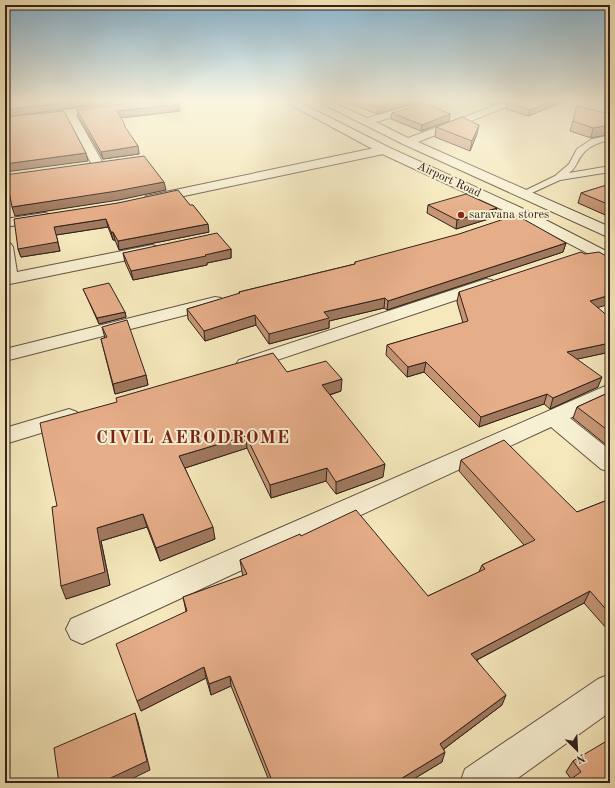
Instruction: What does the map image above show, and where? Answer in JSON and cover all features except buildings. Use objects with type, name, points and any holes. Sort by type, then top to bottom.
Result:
[{"type":"street","points":[[82,137],[98,166]]},
{"type":"street","name":"Airport Road","points":[[358,137],[523,214],[610,260]]},
{"type":"street","name":"Airport Road","points":[[378,137],[610,243]]},
{"type":"street","points":[[396,137],[610,232]]},
{"type":"street","points":[[407,142],[421,137]]},
{"type":"street","points":[[135,202],[384,150]]},
{"type":"street","points":[[83,168],[112,164]]},
{"type":"street","points":[[503,221],[523,214]]},
{"type":"street","points":[[5,223],[58,215]]},
{"type":"street","points":[[5,247],[8,279],[167,247]]},
{"type":"street","points":[[568,257],[590,250]]},
{"type":"street","points":[[225,370],[501,280]]},
{"type":"street","points":[[5,355],[229,298]]},
{"type":"street","points":[[82,629],[610,392]]},
{"type":"street","points":[[5,436],[88,411]]},
{"type":"street","points":[[553,417],[610,463]]},
{"type":"street","points":[[479,783],[610,691]]},
{"type":"lane","points":[[558,178],[573,165],[576,156],[580,151],[595,141],[608,137]]},
{"type":"lane","points":[[523,194],[558,178],[610,169]]},
{"type":"place","name":"saravana stores","points":[[461,215]]},
{"type":"district","name":"CIVIL AERODROME","points":[[193,438]]}]
